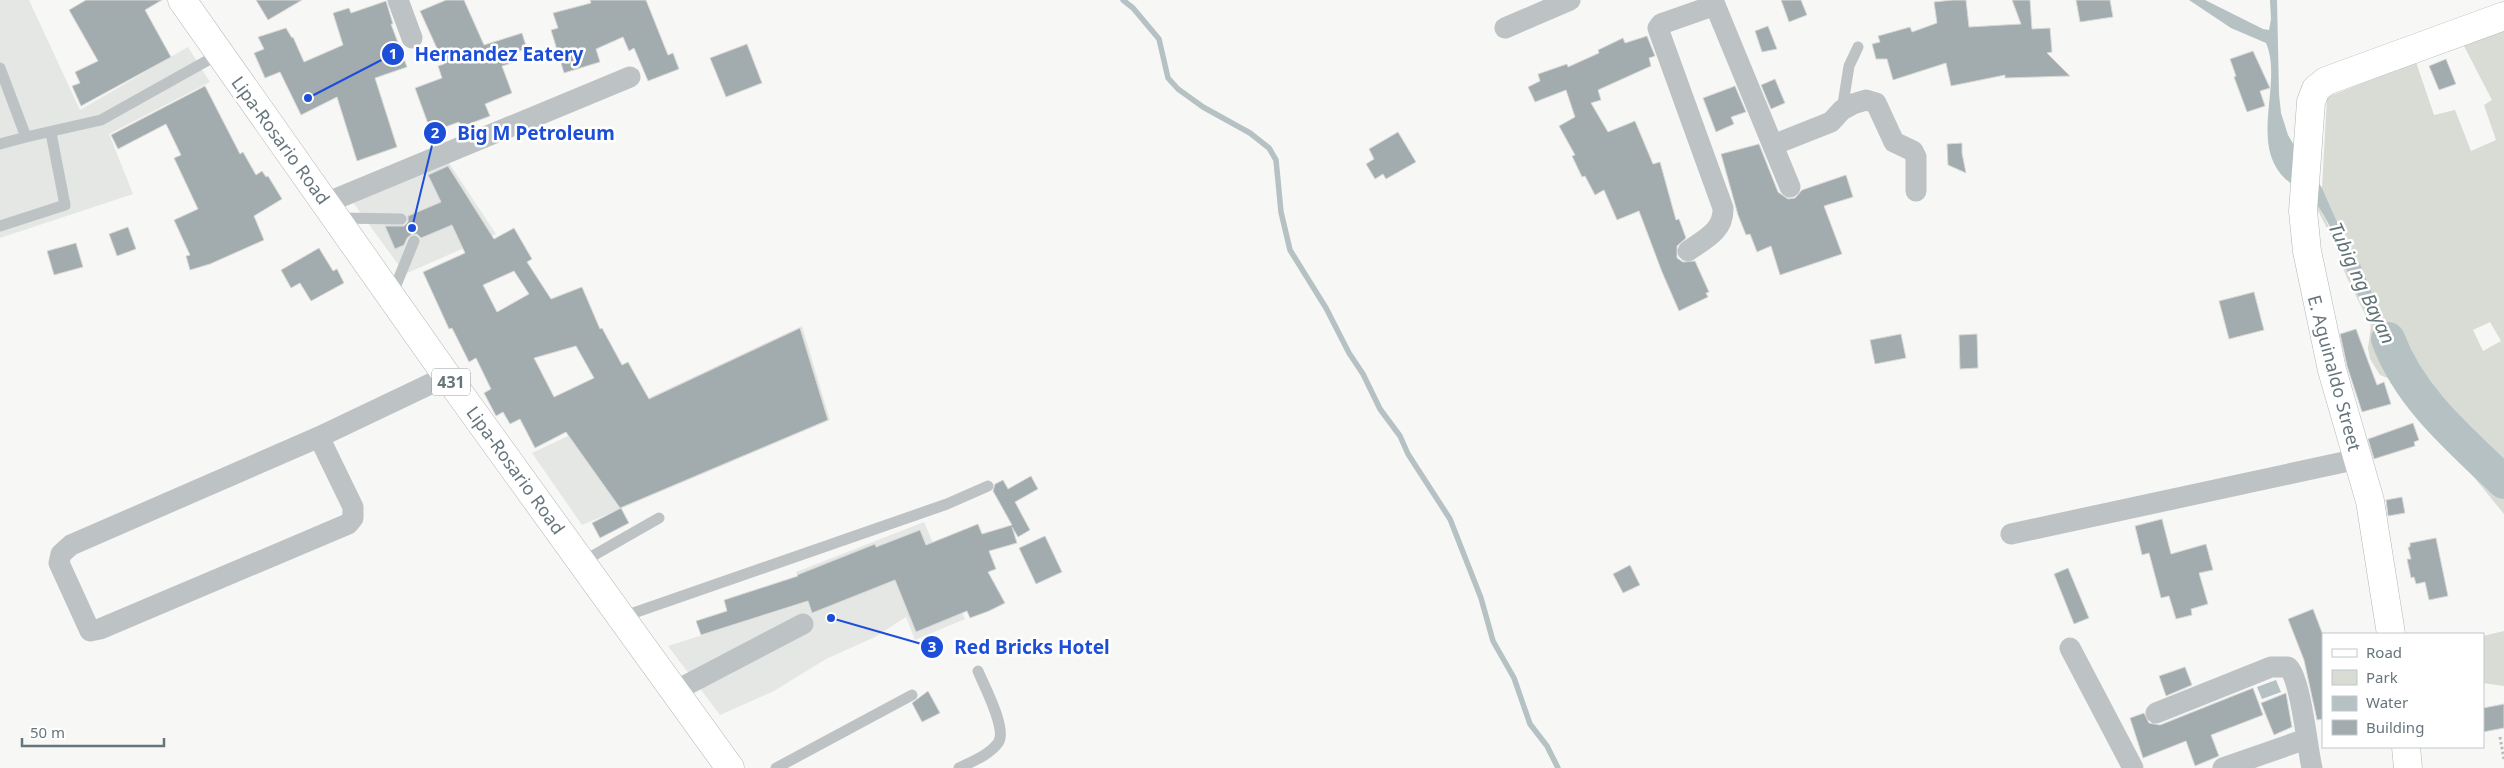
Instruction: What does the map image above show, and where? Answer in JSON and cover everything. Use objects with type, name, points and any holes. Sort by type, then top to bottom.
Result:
[{"type":"main road","name":"Lipa-Rosario Road","points":[[182,0],[448,376],[730,768]]},
{"type":"main road","name":"E. Aguinaldo Street","points":[[2391,633],[2373,517],[2358,459],[2340,402],[2306,250],[2303,211],[2310,109],[2316,88],[2326,81],[2504,16]]},
{"type":"main road","points":[[2406,748],[2408,768]]},
{"type":"street","points":[[398,0],[412,38]]},
{"type":"street","points":[[1505,28],[1570,0]]},
{"type":"street","points":[[1688,251],[1719,229],[1724,218],[1723,208],[1658,28],[1661,24],[1718,2],[1790,187]]},
{"type":"street","points":[[332,211],[630,77]]},
{"type":"street","points":[[1773,146],[1831,122],[1842,110],[1866,100],[1876,103],[1894,142],[1913,151],[1916,157],[1916,191]]},
{"type":"street","points":[[319,437],[353,507],[353,518],[348,524],[90,632],[59,563],[60,554],[71,545],[319,437],[448,376]]},
{"type":"street","points":[[2011,534],[2358,459]]},
{"type":"street","points":[[675,691],[803,624]]},
{"type":"street","points":[[2070,648],[2133,768]]},
{"type":"street","points":[[2156,713],[2272,667],[2285,666],[2290,669],[2296,682],[2304,714],[2306,739],[2312,768]]},
{"type":"street","points":[[2223,768],[2306,739]]},
{"type":"lane","points":[[1842,110],[1846,75],[1858,47]]},
{"type":"lane","points":[[0,144],[101,120],[219,54]]},
{"type":"lane","points":[[0,68],[26,137]]},
{"type":"lane","points":[[0,226],[66,205],[51,133]]},
{"type":"lane","points":[[332,211],[401,219]]},
{"type":"lane","points":[[392,295],[414,241]]},
{"type":"lane","points":[[622,617],[947,504],[988,486]]},
{"type":"lane","points":[[582,562],[659,518]]},
{"type":"lane","points":[[959,768],[988,753],[1000,741],[1002,729],[978,671]]},
{"type":"lane","points":[[776,768],[912,695]]},
{"type":"path","points":[[2500,737],[2504,759]]},
{"type":"shaded area","points":[[0,0],[29,0],[80,110],[188,47],[210,82],[109,134],[133,194],[0,238]]},
{"type":"shaded area","points":[[443,154],[496,234],[405,274],[347,194]]},
{"type":"shaded area","points":[[802,326],[830,420],[582,525],[532,453]]},
{"type":"shaded area","points":[[924,522],[965,619],[915,640],[906,617],[875,637],[826,659],[774,691],[720,715],[668,646],[807,602],[796,572]]},
{"type":"green space","points":[[2504,26],[2504,514],[2403,390],[2400,383],[2380,375],[2370,359],[2368,348],[2371,326],[2347,278],[2332,238],[2311,197],[2329,227],[2351,281],[2376,331],[2406,378],[2361,266],[2338,224],[2322,188],[2327,97],[2416,62],[2434,115],[2455,110],[2471,151],[2496,140],[2484,105],[2492,100],[2464,46],[2468,40]],"holes":[[[2490,322],[2501,341],[2483,351],[2473,330]]]},
{"type":"green space","points":[[2504,631],[2504,686],[2484,683],[2484,636]]},
{"type":"water","points":[[2189,0],[2205,0],[2263,29],[2269,30],[2271,19],[2270,0],[2277,0],[2279,94],[2281,113],[2288,135],[2322,188],[2338,224],[2361,266],[2407,380],[2363,306],[2351,281],[2338,245],[2321,211],[2308,196],[2281,175],[2271,156],[2268,128],[2271,69],[2266,43],[2231,28]]},
{"type":"water","points":[[2276,680],[2281,692],[2262,699],[2257,687]]},
{"type":"building","points":[[86,0],[162,0],[145,10],[171,57],[81,106],[72,86],[80,83],[75,72],[98,61],[69,10]]},
{"type":"building","points":[[256,0],[302,0],[268,20]]},
{"type":"building","points":[[446,0],[464,0],[484,45],[522,33],[527,49],[516,52],[519,61],[502,66],[512,93],[485,104],[490,116],[461,127],[459,122],[431,132],[415,88],[442,78],[438,66],[444,64],[420,11]]},
{"type":"building","points":[[590,0],[646,0],[668,55],[673,53],[679,69],[648,81],[634,48],[629,51],[623,37],[596,49],[600,62],[564,73],[551,30],[558,28],[553,13],[591,3]]},
{"type":"building","points":[[1781,0],[1801,0],[1807,15],[1789,22]]},
{"type":"building","points":[[1966,0],[1969,27],[2021,24],[2012,0],[2030,0],[2032,29],[2050,28],[2052,52],[2047,53],[2070,76],[2005,78],[2005,75],[1951,86],[1946,63],[1893,80],[1887,59],[1876,59],[1872,44],[1880,42],[1878,36],[1910,27],[1912,32],[1937,23],[1934,2]]},
{"type":"building","points":[[2076,0],[2110,0],[2113,17],[2080,22]]},
{"type":"building","points":[[386,1],[393,24],[391,24],[407,67],[375,78],[397,147],[357,161],[337,97],[301,115],[280,72],[265,78],[254,53],[264,49],[258,37],[286,28],[293,37],[304,62],[343,45],[333,13],[349,8],[351,13]]},
{"type":"building","points":[[1768,26],[1777,49],[1762,52],[1755,31]]},
{"type":"building","points":[[1647,36],[1655,56],[1649,58],[1651,66],[1598,90],[1601,100],[1591,103],[1608,132],[1635,121],[1653,164],[1660,162],[1676,220],[1679,219],[1686,238],[1677,246],[1677,258],[1683,262],[1695,261],[1709,292],[1706,293],[1708,297],[1679,311],[1639,211],[1617,220],[1604,190],[1595,195],[1585,176],[1582,177],[1572,156],[1575,155],[1559,126],[1575,117],[1566,90],[1535,102],[1528,87],[1540,81],[1538,74],[1567,64],[1568,67],[1599,53],[1598,50],[1623,38],[1625,43]]},
{"type":"building","points":[[747,44],[762,83],[726,97],[710,58]]},
{"type":"building","points":[[2253,51],[2270,88],[2260,91],[2265,106],[2247,112],[2234,77],[2236,76],[2230,59]]},
{"type":"building","points":[[2446,59],[2456,84],[2439,90],[2429,66]]},
{"type":"building","points":[[1775,79],[1785,103],[1771,109],[1761,85]]},
{"type":"building","points":[[205,86],[240,154],[243,152],[256,175],[262,171],[266,177],[268,176],[282,199],[254,216],[264,240],[210,264],[190,270],[186,256],[190,255],[174,220],[198,209],[174,158],[181,155],[166,124],[118,149],[111,135]]},
{"type":"building","points":[[1735,86],[1746,112],[1731,117],[1734,124],[1716,132],[1703,98]]},
{"type":"building","points":[[1398,132],[1416,162],[1386,179],[1383,174],[1375,179],[1366,164],[1374,159],[1369,149]]},
{"type":"building","points":[[1962,143],[1966,173],[1948,165],[1947,144]]},
{"type":"building","points":[[1759,144],[1778,192],[1788,199],[1795,198],[1802,190],[1846,175],[1853,197],[1824,206],[1842,254],[1780,275],[1771,246],[1757,252],[1750,234],[1746,235],[1738,215],[1721,154]]},
{"type":"building","points":[[448,166],[494,239],[514,228],[532,259],[527,262],[551,299],[582,287],[600,329],[602,328],[622,365],[628,362],[649,399],[800,328],[828,420],[620,508],[566,432],[535,448],[520,419],[510,424],[503,412],[496,416],[484,393],[491,389],[476,358],[469,362],[452,328],[449,329],[423,272],[465,253],[452,225],[421,238],[417,234],[412,234],[407,238],[404,245],[395,249],[385,226],[404,226],[408,222],[408,216],[441,202],[428,175]],"holes":[[[514,271],[529,294],[497,312],[483,285]],[[576,346],[594,378],[554,397],[534,358]]]},
{"type":"building","points":[[128,227],[136,249],[117,256],[109,234]]},
{"type":"building","points":[[76,243],[83,267],[54,275],[47,251]]},
{"type":"building","points":[[319,248],[333,271],[337,269],[344,283],[311,301],[300,283],[291,288],[281,270]]},
{"type":"building","points":[[2254,292],[2264,330],[2229,339],[2219,301]]},
{"type":"building","points":[[2356,329],[2377,385],[2384,382],[2391,404],[2362,412],[2347,366],[2340,334]]},
{"type":"building","points":[[1901,334],[1906,358],[1875,364],[1870,340]]},
{"type":"building","points":[[1977,334],[1978,368],[1960,369],[1959,335]]},
{"type":"building","points":[[2413,423],[2419,440],[2414,442],[2415,446],[2374,459],[2368,439]]},
{"type":"building","points":[[1031,476],[1038,489],[1015,502],[1030,530],[1018,537],[1012,527],[1017,543],[989,551],[996,569],[988,572],[1005,603],[989,611],[970,618],[967,611],[916,632],[895,580],[812,613],[808,601],[701,635],[696,621],[727,611],[724,600],[798,576],[875,544],[876,547],[920,530],[926,545],[978,524],[982,534],[1012,525],[993,491],[995,484],[1003,480],[1008,489]]},
{"type":"building","points":[[2402,497],[2405,513],[2388,516],[2386,500]]},
{"type":"building","points":[[621,508],[629,523],[600,538],[592,523]]},
{"type":"building","points":[[2162,519],[2171,554],[2206,544],[2213,570],[2199,573],[2208,604],[2191,609],[2192,615],[2176,619],[2169,596],[2161,598],[2149,553],[2142,555],[2135,526]]},
{"type":"building","points":[[1045,536],[1062,572],[1036,584],[1019,548]]},
{"type":"building","points":[[2436,538],[2448,596],[2429,600],[2425,582],[2416,584],[2414,577],[2411,578],[2407,559],[2411,559],[2408,547],[2410,547],[2410,543]]},
{"type":"building","points":[[1630,565],[1640,585],[1623,593],[1613,574]]},
{"type":"building","points":[[2068,568],[2089,618],[2074,624],[2054,574]]},
{"type":"building","points":[[2313,609],[2322,633],[2322,719],[2317,720],[2304,660],[2288,619]]},
{"type":"building","points":[[2185,667],[2192,685],[2166,696],[2159,676]]},
{"type":"building","points":[[2253,688],[2263,715],[2211,735],[2219,756],[2195,766],[2186,741],[2143,758],[2130,718],[2144,713],[2149,723],[2160,725]]},
{"type":"building","points":[[928,691],[940,713],[922,722],[912,703]]},
{"type":"building","points":[[2286,693],[2292,727],[2274,735],[2261,703]]},
{"type":"building","points":[[2504,704],[2504,728],[2484,732],[2484,708]]},
{"type":"waterway","points":[[1123,0],[1133,8],[1159,39],[1168,78],[1178,89],[1203,107],[1250,133],[1269,148],[1276,160],[1281,212],[1290,250],[1326,308],[1349,353],[1363,374],[1380,409],[1400,436],[1408,454],[1450,519],[1481,598],[1493,641],[1514,678],[1530,724],[1547,746],[1558,768]]},
{"type":"waterway","name":"Tubig ng Bayan","points":[[2388,339],[2397,360],[2423,399],[2453,433],[2504,482]]},
{"type":"place","name":"Hernandez Eatery","points":[[308,98]]},
{"type":"place","name":"Big M Petroleum","points":[[412,228]]},
{"type":"place","name":"Red Bricks Hotel","points":[[831,618]]}]
